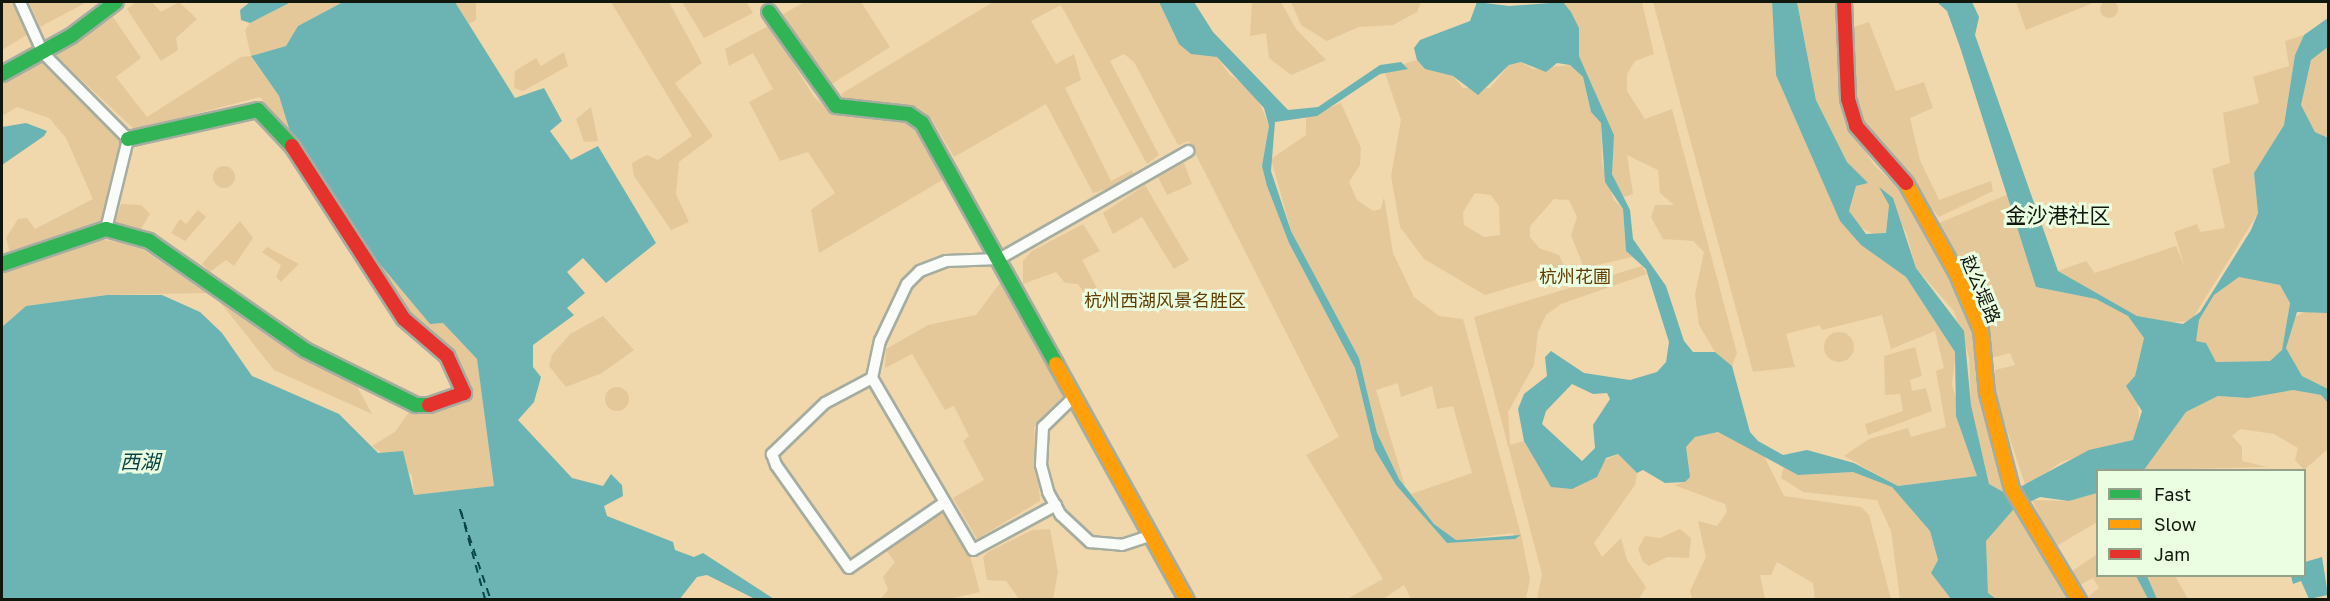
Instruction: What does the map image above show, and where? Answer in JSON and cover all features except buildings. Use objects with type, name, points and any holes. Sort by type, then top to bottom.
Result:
[{"type":"street","points":[[20,2],[43,53],[128,139]]},
{"type":"street","points":[[2,74],[43,53],[116,2]]},
{"type":"street","name":"赵公堤路","points":[[1844,2],[1848,99],[1856,126],[1916,195],[1960,282],[1981,330],[1987,393],[2012,489],[2023,511],[2079,600]]},
{"type":"street","points":[[769,12],[836,106],[909,114],[922,123],[1186,600]]},
{"type":"street","points":[[2,264],[105,229],[149,241],[305,350],[416,405],[438,405],[464,393],[447,356],[404,318],[297,151],[258,110],[128,139]]},
{"type":"street","points":[[105,229],[128,139]]},
{"type":"street","points":[[1056,505],[973,550],[872,378],[888,321],[920,271],[946,261],[999,259],[1188,151]]},
{"type":"street","points":[[872,378],[825,403],[772,454],[776,465],[849,567],[945,502]]},
{"type":"street","points":[[1074,397],[1052,415],[1040,442],[1041,465],[1056,505],[1090,542],[1122,545],[1149,536]]},
{"type":"green space","name":"杭州西湖风景名胜区","points":[[2,2],[2328,2],[2328,599],[2,599]]},
{"type":"shaded area","points":[[2105,0],[2113,0],[2118,5],[2116,16],[2105,18],[2100,13],[2100,5]]},
{"type":"shaded area","points":[[2,2],[13,2],[28,34],[2,50]]},
{"type":"shaded area","points":[[29,2],[87,2],[40,27]]},
{"type":"shaded area","points":[[136,2],[152,2],[161,12],[179,2],[197,19],[176,38],[178,50],[161,61],[127,9]]},
{"type":"shaded area","points":[[291,2],[343,2],[298,26],[286,46],[251,57],[279,96],[292,138],[260,97],[135,130],[55,55],[113,17],[141,58],[116,77],[147,117],[241,57],[251,56],[245,30],[250,23]]},
{"type":"shaded area","points":[[455,2],[476,2],[476,20],[469,24]]},
{"type":"shaded area","points":[[611,2],[669,2],[702,63],[675,83],[713,136],[679,162],[676,194],[689,222],[671,230],[634,176],[632,163],[647,155],[658,160],[692,136]]},
{"type":"shaded area","points":[[682,2],[746,2],[753,13],[704,38]]},
{"type":"shaded area","points":[[805,2],[861,2],[890,47],[827,87],[783,14]]},
{"type":"shaded area","points":[[993,2],[1159,2],[1179,44],[1217,57],[1230,75],[1254,91],[1269,125],[1267,186],[1289,243],[1355,368],[1375,450],[1396,485],[1447,543],[1515,539],[1513,533],[1456,540],[1434,524],[1411,494],[1472,473],[1453,406],[1437,409],[1432,386],[1401,397],[1398,383],[1376,390],[1405,486],[1399,479],[1377,433],[1359,358],[1291,231],[1271,159],[1306,135],[1306,118],[1341,103],[1361,148],[1360,165],[1349,182],[1357,200],[1373,211],[1381,209],[1384,197],[1393,253],[1414,297],[1439,316],[1463,319],[1521,535],[1530,579],[1526,599],[1411,599],[1404,585],[1383,599],[1347,599],[1383,579],[1306,455],[1339,437],[1189,141],[1178,145],[1134,62],[1124,54],[1110,61],[1159,155],[1147,164],[1061,5],[1031,21],[1056,64],[1074,54],[1081,80],[1065,88],[1111,181],[1132,170],[1134,176],[1107,189],[1093,193],[1046,104],[954,157],[931,118],[917,107],[847,102],[841,94]]},
{"type":"shaded area","points":[[1252,2],[1281,2],[1296,29],[1326,60],[1291,75],[1269,58],[1266,33],[1250,36]]},
{"type":"shaded area","points":[[1291,2],[1421,2],[1417,12],[1393,25],[1359,27],[1327,41],[1301,25]]},
{"type":"shaded area","points":[[1563,2],[1642,2],[1654,54],[1635,61],[1627,74],[1627,91],[1645,119],[1672,109],[1737,353],[1732,366],[1715,352],[1699,325],[1695,295],[1704,252],[1693,241],[1663,239],[1651,217],[1655,205],[1674,205],[1660,193],[1658,170],[1627,155],[1633,194],[1624,197],[1616,188],[1610,162],[1614,135],[1579,56],[1579,28]]},
{"type":"shaded area","points":[[1653,2],[1772,2],[1776,75],[1816,163],[1861,245],[1906,277],[1956,353],[1952,384],[1977,476],[1898,486],[1844,456],[1869,439],[1908,428],[1911,437],[1946,427],[1936,371],[1944,368],[1935,331],[1891,349],[1882,315],[1822,330],[1820,325],[1786,334],[1795,367],[1753,372]]},
{"type":"shaded area","points":[[1797,2],[1837,2],[1850,127],[1874,165],[1911,199],[1961,299],[1974,331],[2007,494],[1989,484],[1971,405],[1969,357],[1954,311],[1916,268],[1906,232],[1889,205],[1886,233],[1876,235],[1857,226],[1849,211],[1856,186],[1867,183],[1847,162],[1816,100]]},
{"type":"shaded area","points":[[2016,2],[2093,2],[2093,3],[2026,30]]},
{"type":"shaded area","points":[[1869,22],[1896,91],[1924,82],[1933,108],[1910,118],[1920,160],[1939,200],[1991,181],[1993,191],[1939,217],[1887,159],[1857,110],[1853,87],[1851,28]]},
{"type":"shaded area","points":[[770,25],[814,97],[834,115],[913,122],[944,179],[819,253],[811,210],[835,193],[808,152],[780,161],[749,102],[773,89],[753,53],[729,66],[725,49]]},
{"type":"shaded area","points":[[2304,35],[2295,55],[2284,125],[2254,173],[2258,213],[2191,321],[2159,323],[2137,316],[2058,271],[2086,261],[2095,273],[2176,246],[2185,268],[2174,232],[2197,224],[2200,232],[2225,228],[2212,169],[2230,163],[2223,113],[2259,103],[2253,77],[2289,66],[2285,41]]},
{"type":"shaded area","points":[[2328,47],[2328,138],[2326,138],[2315,132],[2301,105],[2311,60]]},
{"type":"shaded area","points":[[564,52],[568,66],[523,91],[514,88],[515,71],[536,58],[541,66]]},
{"type":"shaded area","points":[[1417,60],[1425,69],[1453,76],[1463,88],[1490,88],[1509,65],[1521,62],[1533,69],[1570,65],[1583,77],[1591,112],[1601,123],[1602,163],[1614,200],[1623,209],[1626,251],[1632,257],[1584,268],[1571,235],[1577,217],[1569,200],[1554,199],[1530,226],[1530,237],[1539,248],[1559,255],[1566,271],[1485,295],[1424,259],[1400,227],[1391,176],[1401,120],[1384,70]],"holes":[[[1475,193],[1491,195],[1499,206],[1500,235],[1484,237],[1464,225],[1463,212]]]},
{"type":"shaded area","points":[[41,63],[122,139],[102,223],[11,256],[6,238],[18,219],[27,218],[35,229],[93,199],[66,138],[49,118],[17,107],[2,116],[2,82]]},
{"type":"shaded area","points":[[591,107],[598,141],[584,142],[576,119]]},
{"type":"shaded area","points":[[1184,163],[1192,184],[1167,195],[1158,177]]},
{"type":"shaded area","points":[[224,166],[232,169],[235,177],[232,185],[224,188],[216,185],[213,177],[216,169]]},
{"type":"shaded area","points":[[1145,185],[1189,260],[1174,269],[1142,217],[1113,234],[1103,213]]},
{"type":"shaded area","points":[[2009,194],[2036,287],[2096,299],[2128,316],[2144,338],[2135,376],[2140,429],[2133,440],[2061,462],[2026,487],[1993,388],[1995,370],[2015,365],[2010,353],[1991,358],[1939,223]]},
{"type":"shaded area","points":[[121,204],[141,205],[150,214],[138,234],[114,224]]},
{"type":"shaded area","points":[[198,210],[206,217],[185,241],[171,233],[180,219],[186,224]]},
{"type":"shaded area","points":[[240,221],[253,238],[234,266],[226,260],[210,272],[202,264]]},
{"type":"shaded area","points":[[1083,224],[1100,251],[1082,260],[1105,303],[1091,302],[1078,284],[1065,283],[1056,272],[1023,284],[1023,261],[1032,251]]},
{"type":"shaded area","points":[[92,238],[136,245],[207,293],[107,295],[26,306],[2,327],[3,271]]},
{"type":"shaded area","points":[[267,247],[299,264],[281,282],[276,277],[281,265],[262,252]]},
{"type":"shaded area","points":[[378,262],[430,324],[443,323],[477,359],[494,486],[414,495],[412,475],[372,446],[395,432],[409,412],[434,412],[470,398],[463,370],[442,343],[410,316]]},
{"type":"shaded area","points":[[1642,266],[1647,274],[1561,304],[1546,315],[1538,332],[1534,365],[1508,412],[1510,445],[1524,441],[1551,486],[1618,454],[1637,473],[1635,485],[1594,543],[1602,557],[1621,538],[1627,560],[1646,587],[1639,599],[1537,599],[1542,574],[1474,317]]},
{"type":"shaded area","points":[[2239,277],[2280,285],[2290,303],[2282,350],[2270,361],[2216,362],[2206,343],[2195,341],[2199,320],[2214,295]]},
{"type":"shaded area","points":[[1003,279],[1065,394],[1034,428],[1040,501],[977,539],[953,498],[984,480],[963,441],[969,436],[954,406],[945,410],[912,354],[885,368],[886,349],[928,325],[976,315]]},
{"type":"shaded area","points":[[227,301],[304,359],[353,379],[372,414],[274,370],[220,302]]},
{"type":"shaded area","points":[[2311,309],[2328,313],[2328,389],[2302,376],[2286,348],[2291,319]]},
{"type":"shaded area","points":[[603,316],[634,350],[602,373],[566,387],[549,366],[552,355],[570,334]]},
{"type":"shaded area","points":[[1839,332],[1849,337],[1854,347],[1849,357],[1839,362],[1829,357],[1824,347],[1829,337]]},
{"type":"shaded area","points":[[1915,347],[1922,376],[1910,380],[1912,391],[1926,388],[1932,411],[1868,435],[1865,424],[1903,411],[1900,394],[1885,395],[1884,356]]},
{"type":"shaded area","points":[[617,387],[622,388],[628,394],[628,404],[622,410],[617,411],[612,410],[606,404],[605,399],[606,394],[612,388]]},
{"type":"shaded area","points":[[2293,390],[2321,395],[2328,403],[2328,449],[2303,469],[2295,460],[2298,448],[2274,434],[2240,429],[2232,436],[2242,447],[2242,461],[2267,467],[2145,469],[2186,412],[2218,396],[2248,398]]},
{"type":"shaded area","points":[[1718,432],[1763,454],[1784,496],[1861,507],[1869,515],[1891,599],[1815,599],[1813,583],[1777,562],[1771,575],[1760,575],[1765,599],[1692,599],[1690,591],[1706,557],[1698,521],[1717,526],[1727,512],[1725,504],[1674,485],[1685,482],[1686,447],[1695,437]]},
{"type":"shaded area","points":[[1784,466],[1798,475],[1853,472],[1892,487],[1930,531],[1938,560],[1931,573],[1951,599],[1900,599],[1891,531],[1877,500],[1803,492],[1781,478]]},
{"type":"shaded area","points":[[2096,493],[2096,523],[2055,547],[2032,500],[2069,501]]},
{"type":"shaded area","points":[[945,510],[968,548],[980,592],[949,599],[880,600],[888,590],[883,577],[895,562],[885,549]]},
{"type":"shaded area","points":[[2013,510],[2056,569],[2074,599],[1996,599],[1988,594],[1986,541]]},
{"type":"shaded area","points":[[1050,529],[1058,572],[1053,599],[1019,599],[1006,581],[987,580],[983,557],[988,552],[1032,530]]},
{"type":"shaded area","points":[[1680,529],[1691,538],[1689,558],[1667,557],[1649,566],[1643,562],[1638,549],[1645,536],[1660,538]]},
{"type":"shaded area","points":[[2096,555],[2096,577],[2137,577],[2148,599],[2085,599],[2099,588],[2093,578],[2078,586],[2071,572]]},
{"type":"shaded area","points":[[2147,577],[2176,577],[2188,599],[2157,599]]},
{"type":"water","points":[[250,2],[291,2],[250,23],[241,20],[240,10]]},
{"type":"water","name":"西湖","points":[[343,2],[455,2],[515,98],[544,88],[562,121],[550,131],[571,160],[598,146],[656,243],[606,283],[583,258],[567,272],[585,293],[567,308],[574,315],[533,345],[533,367],[541,377],[534,402],[518,420],[572,478],[603,486],[611,474],[622,485],[623,496],[604,506],[607,516],[673,542],[675,550],[694,557],[703,553],[774,599],[755,599],[707,575],[697,577],[679,600],[2,600],[2,327],[26,306],[107,295],[162,295],[200,312],[222,333],[252,376],[339,414],[378,453],[403,451],[414,495],[494,486],[477,359],[443,323],[430,324],[378,262],[292,138],[279,96],[251,56],[286,46],[298,26]]},
{"type":"water","points":[[1159,2],[1194,2],[1213,32],[1288,110],[1318,107],[1380,65],[1401,62],[1408,69],[1380,74],[1317,116],[1275,122],[1271,171],[1291,231],[1359,358],[1377,433],[1399,479],[1434,524],[1456,540],[1521,535],[1515,539],[1447,543],[1396,485],[1375,450],[1355,368],[1289,243],[1267,186],[1262,166],[1269,126],[1264,108],[1217,57],[1191,54],[1179,44]]},
{"type":"water","points":[[1477,2],[1509,6],[1563,2],[1579,28],[1579,56],[1614,135],[1612,174],[1630,210],[1633,239],[1666,286],[1684,341],[1693,352],[1715,352],[1732,366],[1750,432],[1758,441],[1783,455],[1807,450],[1854,463],[1898,486],[1977,476],[1956,416],[1955,352],[1906,277],[1861,245],[1840,221],[1776,75],[1772,2],[1797,2],[1816,100],[1847,162],[1868,183],[1856,186],[1849,211],[1866,234],[1886,233],[1889,205],[1879,187],[1893,198],[1916,268],[1964,331],[1971,405],[1989,484],[2007,494],[2089,450],[2133,440],[2142,411],[2126,386],[2135,376],[2144,338],[2128,316],[2096,299],[2036,287],[1960,47],[1947,11],[1937,2],[1972,2],[1979,17],[1975,35],[2058,271],[2137,316],[2183,324],[2200,312],[2251,230],[2258,213],[2254,173],[2284,125],[2295,55],[2304,35],[2328,18],[2328,47],[2311,60],[2301,105],[2315,132],[2328,138],[2328,313],[2297,312],[2286,348],[2302,376],[2328,389],[2328,403],[2321,395],[2293,390],[2248,398],[2218,396],[2186,412],[2145,469],[2096,469],[2096,493],[2069,501],[2040,497],[2013,510],[1986,541],[1988,593],[1996,599],[1951,599],[1931,573],[1938,560],[1930,531],[1892,487],[1853,472],[1798,475],[1718,432],[1695,437],[1686,447],[1690,477],[1685,482],[1665,483],[1643,470],[1637,473],[1618,454],[1606,458],[1597,477],[1572,489],[1551,487],[1524,441],[1518,409],[1524,394],[1547,376],[1545,357],[1551,351],[1584,373],[1630,380],[1657,372],[1666,362],[1669,342],[1646,269],[1626,251],[1623,209],[1605,182],[1601,123],[1591,112],[1583,77],[1570,65],[1557,63],[1546,72],[1521,62],[1509,65],[1478,95],[1453,76],[1425,69],[1417,60],[1414,48],[1420,40],[1470,21]],"holes":[[[2239,277],[2280,285],[2290,303],[2282,350],[2270,361],[2216,362],[2206,343],[2196,341],[2199,320],[2214,295]],[[1572,384],[1593,394],[1607,393],[1610,399],[1593,425],[1595,448],[1582,461],[1542,424],[1546,411]]]},
{"type":"water","points":[[26,123],[47,131],[44,136],[2,165],[2,127]]},
{"type":"water","points":[[2322,557],[2328,595],[2309,599],[2301,581],[2293,584],[2291,577],[2306,577],[2306,562]]},
{"type":"water","points":[[2137,577],[2147,577],[2157,599],[2148,599]]},
{"type":"ferry route","points":[[485,600],[460,509],[491,600]]},
{"type":"traffic: fast","points":[[2,74],[71,36],[116,2]]},
{"type":"traffic: fast","points":[[769,12],[836,106],[909,114],[922,123],[1056,364]]},
{"type":"traffic: fast","points":[[128,139],[258,110],[292,146]]},
{"type":"traffic: fast","points":[[2,264],[106,229],[149,241],[305,350],[416,405],[429,405]]},
{"type":"traffic: slow","points":[[1906,183],[1956,272],[1981,330],[1987,393],[2012,489],[2079,600]]},
{"type":"traffic: slow","points":[[1056,364],[1187,600]]},
{"type":"traffic: jam","points":[[1844,2],[1848,99],[1856,126],[1906,183]]},
{"type":"traffic: jam","points":[[292,146],[404,319],[447,356],[464,393],[429,405]]},
{"type":"district","name":"金沙港社区","points":[[2058,215]]},
{"type":"park label","name":"杭州花圃","points":[[1575,276]]}]
